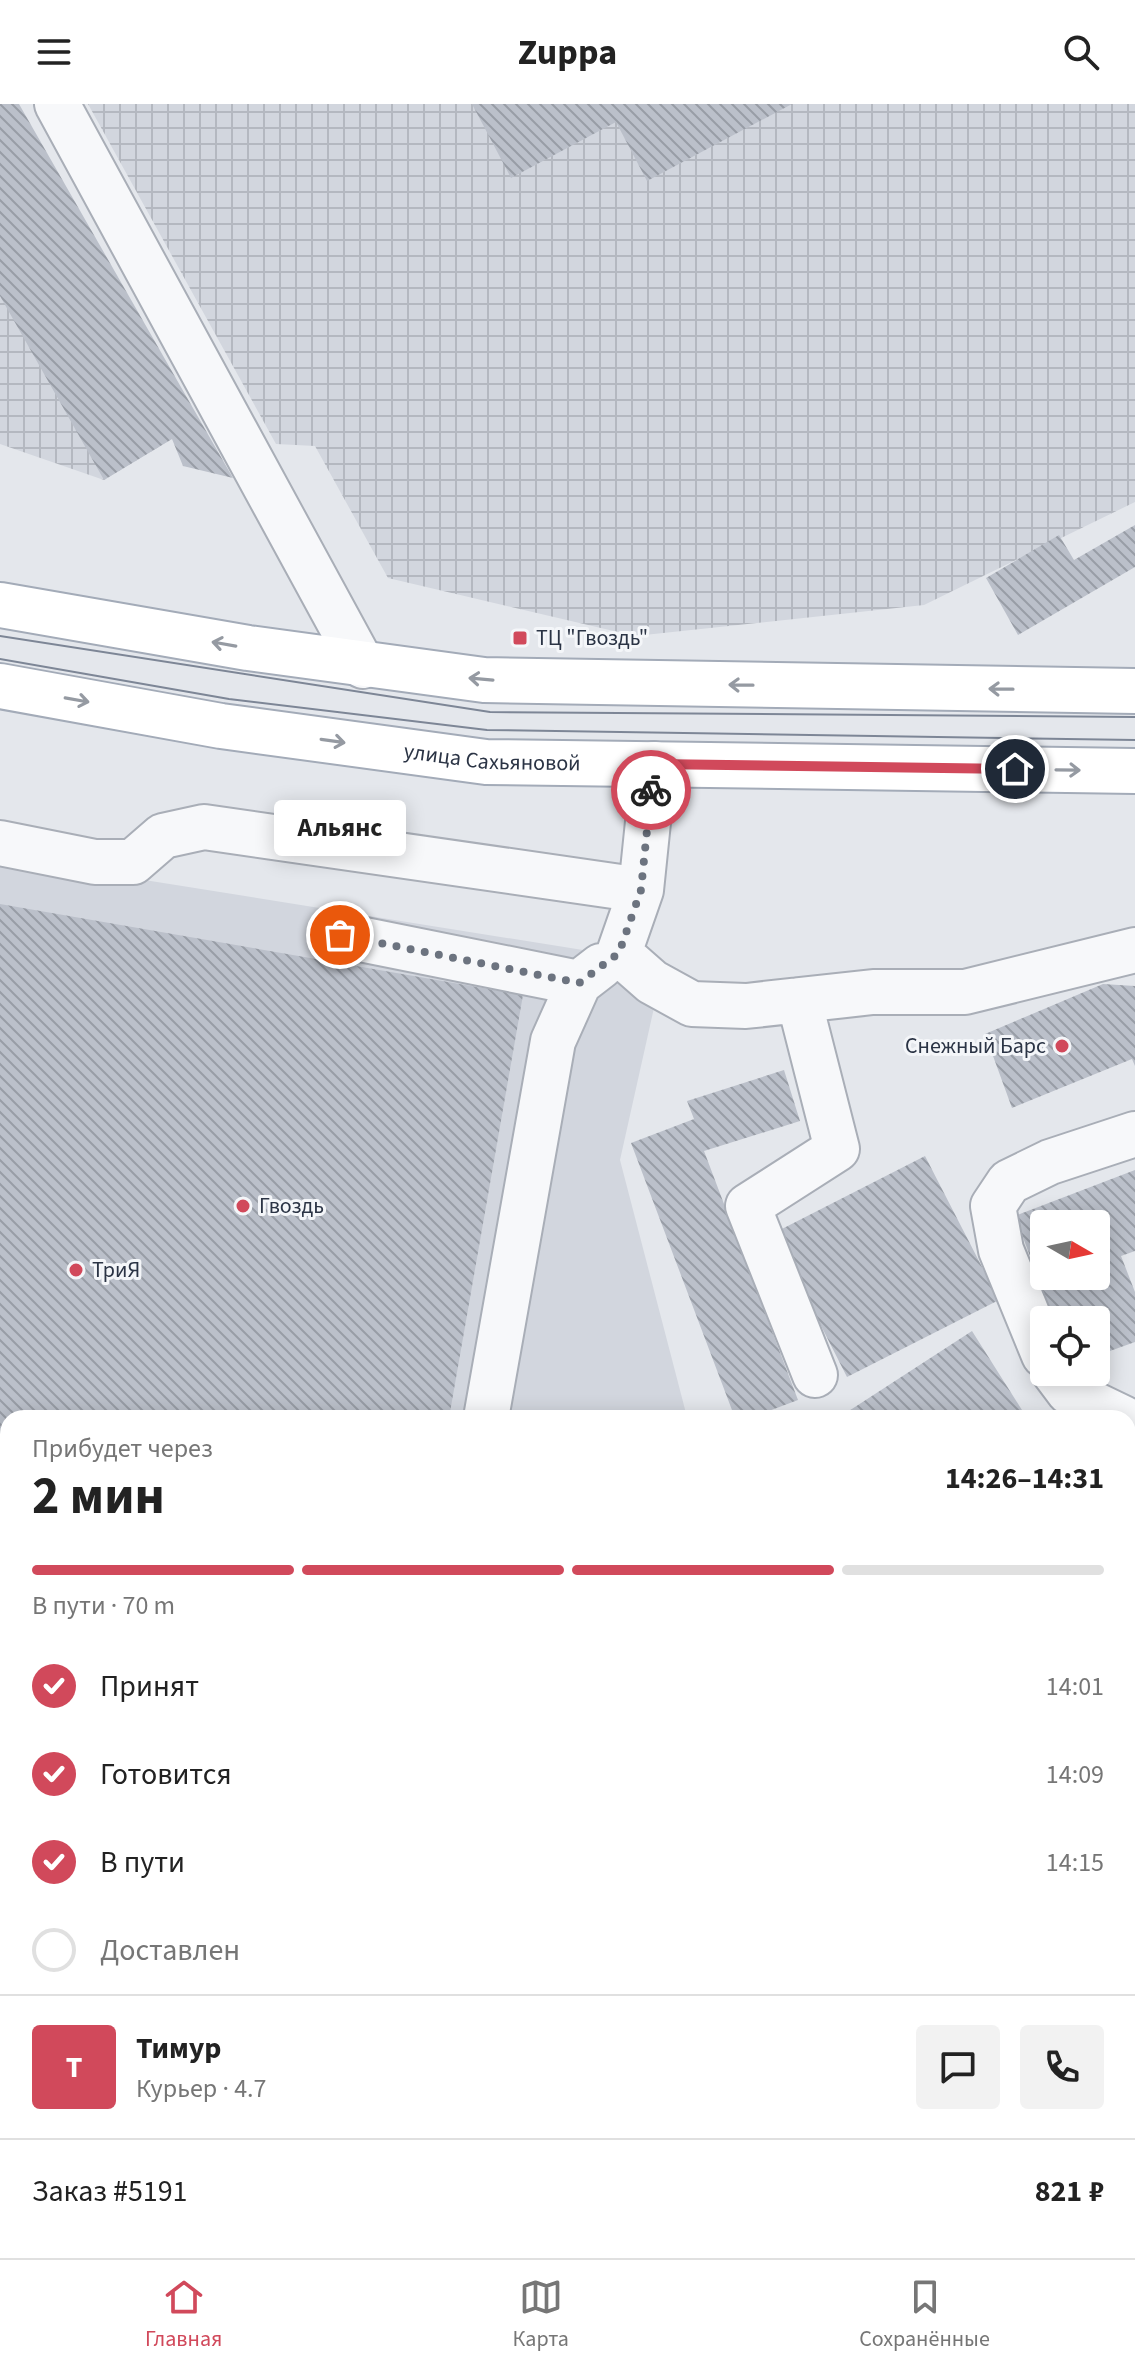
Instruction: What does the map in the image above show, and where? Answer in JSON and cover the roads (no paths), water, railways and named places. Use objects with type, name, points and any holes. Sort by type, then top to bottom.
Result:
[{"type":"main road","points":[[0,605],[363,666],[484,680],[1135,691]]},
{"type":"main road","name":"улица Сахьяновой","points":[[0,686],[221,726],[486,762],[1135,771]]},
{"type":"lane","points":[[57,104],[363,666]]},
{"type":"lane","points":[[487,1410],[553,1041],[579,983],[619,953],[641,890],[654,764]]},
{"type":"lane","points":[[0,843],[95,862],[133,862],[163,836],[204,827],[641,890]]},
{"type":"lane","points":[[340,935],[579,983]]},
{"type":"lane","points":[[619,953],[652,982],[692,1004],[746,1006],[873,992],[965,992],[1135,950]]},
{"type":"lane","points":[[799,1000],[837,1149],[748,1206],[815,1375]]},
{"type":"lane","points":[[1030,1321],[1001,1250],[993,1206],[1009,1182],[1050,1162],[1135,1134]]},
{"type":"lane","points":[[1064,1386],[1069,1392],[1107,1410]]},
{"type":"tram line","points":[[0,636],[490,712],[1135,717]]},
{"type":"tram line","points":[[0,659],[229,699],[487,730],[1135,740]]},
{"type":"place","name":"ТЦ \"Гвоздь\"","points":[[520,638]]},
{"type":"place","name":"Альянс","points":[[340,935]]},
{"type":"place","name":"Снежный Барс","points":[[1062,1046]]},
{"type":"place","name":"Гвоздь","points":[[243,1206]]},
{"type":"place","name":"ТриЯ","points":[[76,1270]]}]
